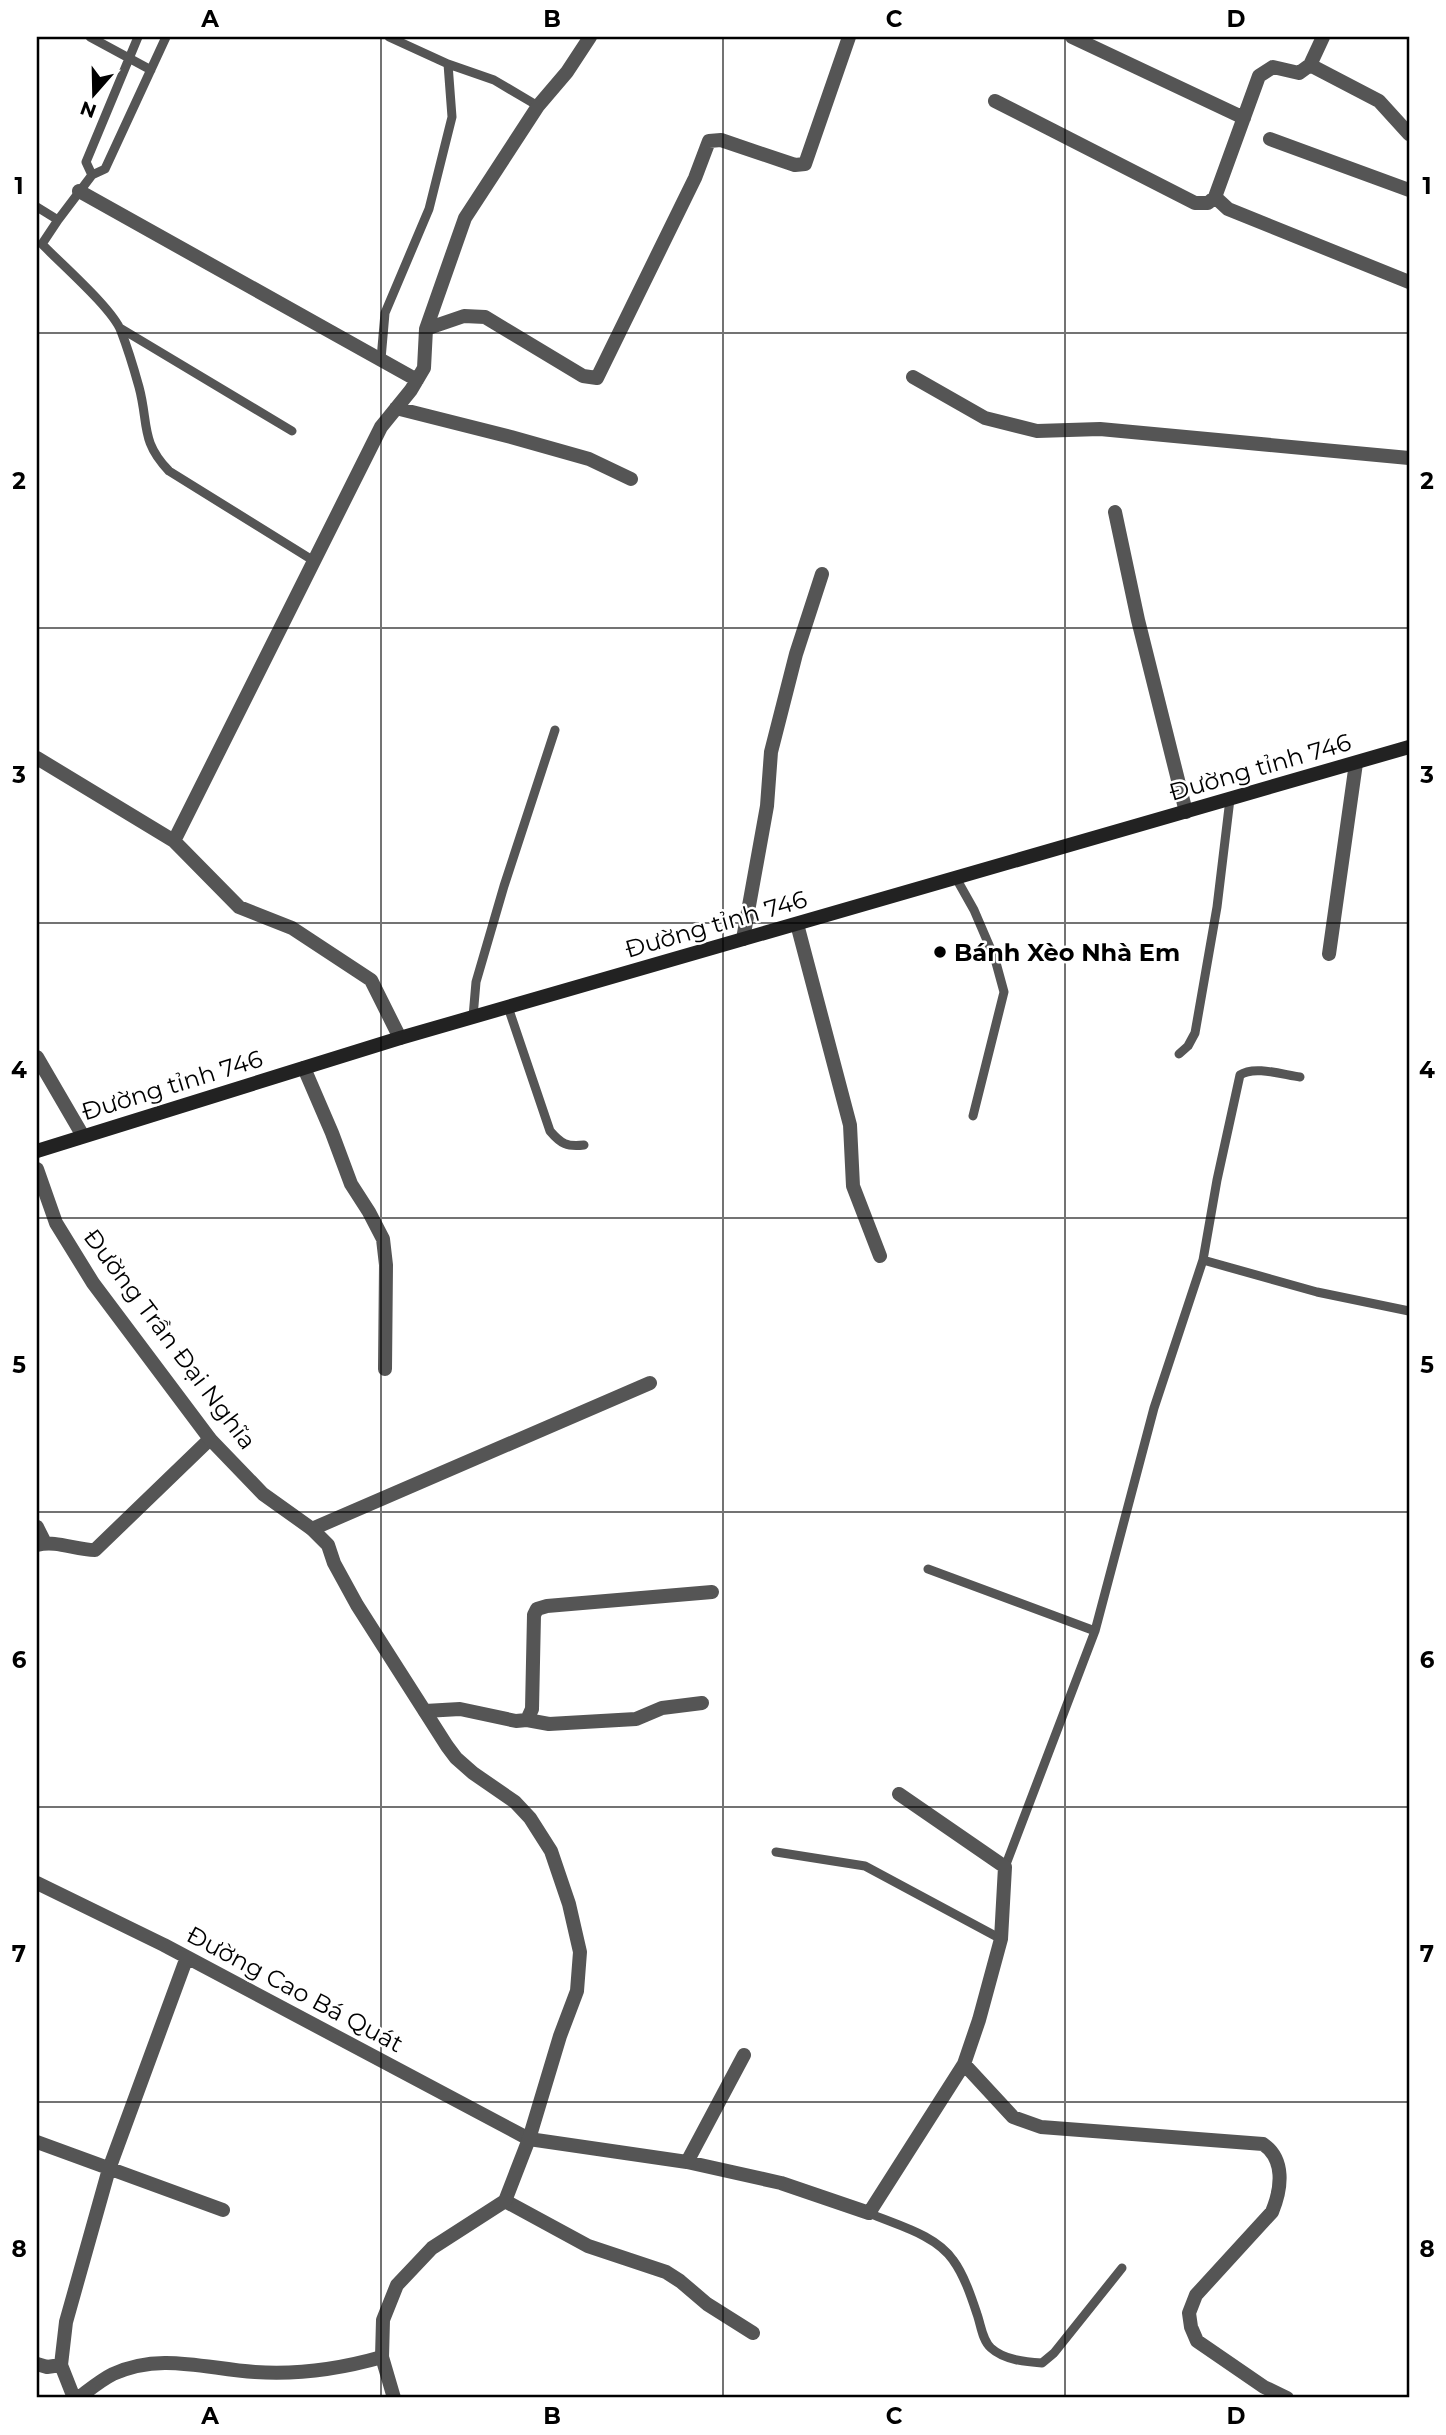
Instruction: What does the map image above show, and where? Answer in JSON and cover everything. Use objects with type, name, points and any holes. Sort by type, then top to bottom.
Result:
[{"type":"main road","name":"Đường tỉnh 746","points":[[37,1151],[400,1038],[1409,747]]},
{"type":"street","points":[[174,841],[381,427],[424,368],[426,329],[465,219],[538,106],[567,72],[590,37]]},
{"type":"street","points":[[426,329],[464,316],[485,317],[583,376],[597,378],[695,178],[709,141],[721,141],[795,165],[805,164],[849,37]]},
{"type":"street","points":[[1072,37],[1244,118]]},
{"type":"street","points":[[995,100],[1195,204],[1208,204],[1215,197],[1258,76],[1273,67],[1299,73],[1310,65],[1323,37]]},
{"type":"street","points":[[1310,65],[1379,101],[1409,134]]},
{"type":"street","points":[[1270,139],[1409,190]]},
{"type":"street","points":[[79,191],[417,380]]},
{"type":"street","points":[[1215,197],[1228,209],[1409,282]]},
{"type":"street","points":[[913,377],[985,418],[1037,431],[1100,429],[1409,458]]},
{"type":"street","points":[[396,408],[589,459],[631,479]]},
{"type":"street","points":[[1115,512],[1138,620],[1186,812]]},
{"type":"street","points":[[743,939],[767,806],[771,752],[796,654],[822,574]]},
{"type":"street","points":[[37,758],[174,841],[239,907],[292,928],[371,981],[400,1038]]},
{"type":"street","points":[[1329,954],[1356,763]]},
{"type":"street","points":[[797,924],[850,1125],[853,1186],[880,1256]]},
{"type":"street","points":[[37,1057],[83,1136]]},
{"type":"street","points":[[304,1068],[351,1184],[383,1239],[386,1265],[385,1369]]},
{"type":"street","name":"Đường Trần Đại Nghĩa","points":[[37,1169],[56,1223],[93,1283],[210,1439],[263,1494],[328,1545],[334,1563],[357,1605],[456,1758],[473,1773],[515,1801],[530,1818],[551,1851],[569,1904],[580,1952],[577,1991],[560,2036],[529,2139],[505,2201]]},
{"type":"street","points":[[312,1530],[650,1383]]},
{"type":"street","points":[[37,1527],[41,1544],[95,1550],[210,1439]]},
{"type":"street","points":[[527,1720],[532,1709],[534,1615],[537,1609],[712,1592]]},
{"type":"street","points":[[425,1711],[460,1709],[516,1721],[548,1724],[636,1719],[662,1708],[702,1703]]},
{"type":"street","points":[[869,2213],[964,2064],[979,2021],[1001,1939],[1005,1867],[899,1794]]},
{"type":"street","name":"Đường Cao Bá Quát","points":[[37,1883],[187,1957],[529,2139],[687,2162],[781,2183],[869,2213]]},
{"type":"street","points":[[187,1957],[109,2169],[66,2322],[61,2365],[76,2398],[113,2374],[140,2365],[183,2362],[256,2372],[299,2372],[344,2368],[382,2357]]},
{"type":"street","points":[[687,2162],[744,2055]]},
{"type":"street","points":[[964,2064],[1013,2117],[1041,2127],[1263,2144],[1271,2150],[1277,2157],[1280,2172],[1277,2200],[1272,2211],[1196,2295],[1189,2313],[1191,2328],[1197,2341],[1264,2387],[1287,2398]]},
{"type":"street","points":[[37,2141],[223,2210]]},
{"type":"street","points":[[394,2398],[382,2357],[383,2320],[397,2285],[432,2248],[505,2201],[588,2246],[666,2272],[707,2304],[753,2333]]},
{"type":"street","points":[[37,2364],[47,2367],[61,2365]]},
{"type":"lane","points":[[90,37],[151,70]]},
{"type":"lane","points":[[92,175],[86,162],[138,37]]},
{"type":"lane","points":[[166,37],[105,169],[92,175],[42,244],[104,306],[120,328],[139,389],[148,440],[155,456],[169,471],[314,561]]},
{"type":"lane","points":[[389,37],[448,64],[494,80],[538,106]]},
{"type":"lane","points":[[381,359],[385,313],[429,209],[452,117],[448,64]]},
{"type":"lane","points":[[37,207],[58,220]]},
{"type":"lane","points":[[120,328],[292,431]]},
{"type":"lane","points":[[473,1017],[476,982],[555,730]]},
{"type":"lane","points":[[1179,1054],[1188,1046],[1195,1033],[1217,907],[1230,799]]},
{"type":"lane","points":[[956,878],[995,959],[1004,992],[973,1116]]},
{"type":"lane","points":[[508,1007],[550,1131],[559,1143],[571,1147],[584,1145]]},
{"type":"lane","points":[[1005,1867],[1095,1631],[1154,1408],[1203,1260],[1240,1075],[1246,1071],[1256,1071],[1300,1077]]},
{"type":"lane","points":[[1203,1260],[1317,1292],[1409,1311]]},
{"type":"lane","points":[[928,1569],[1095,1631]]},
{"type":"lane","points":[[776,1852],[865,1866],[1001,1939]]},
{"type":"lane","points":[[869,2213],[922,2235],[953,2259],[990,2347],[1002,2355],[1024,2361],[1042,2363],[1054,2353],[1122,2268]]},
{"type":"place","name":"Bánh Xèo Nhà Em","points":[[940,952]]}]
